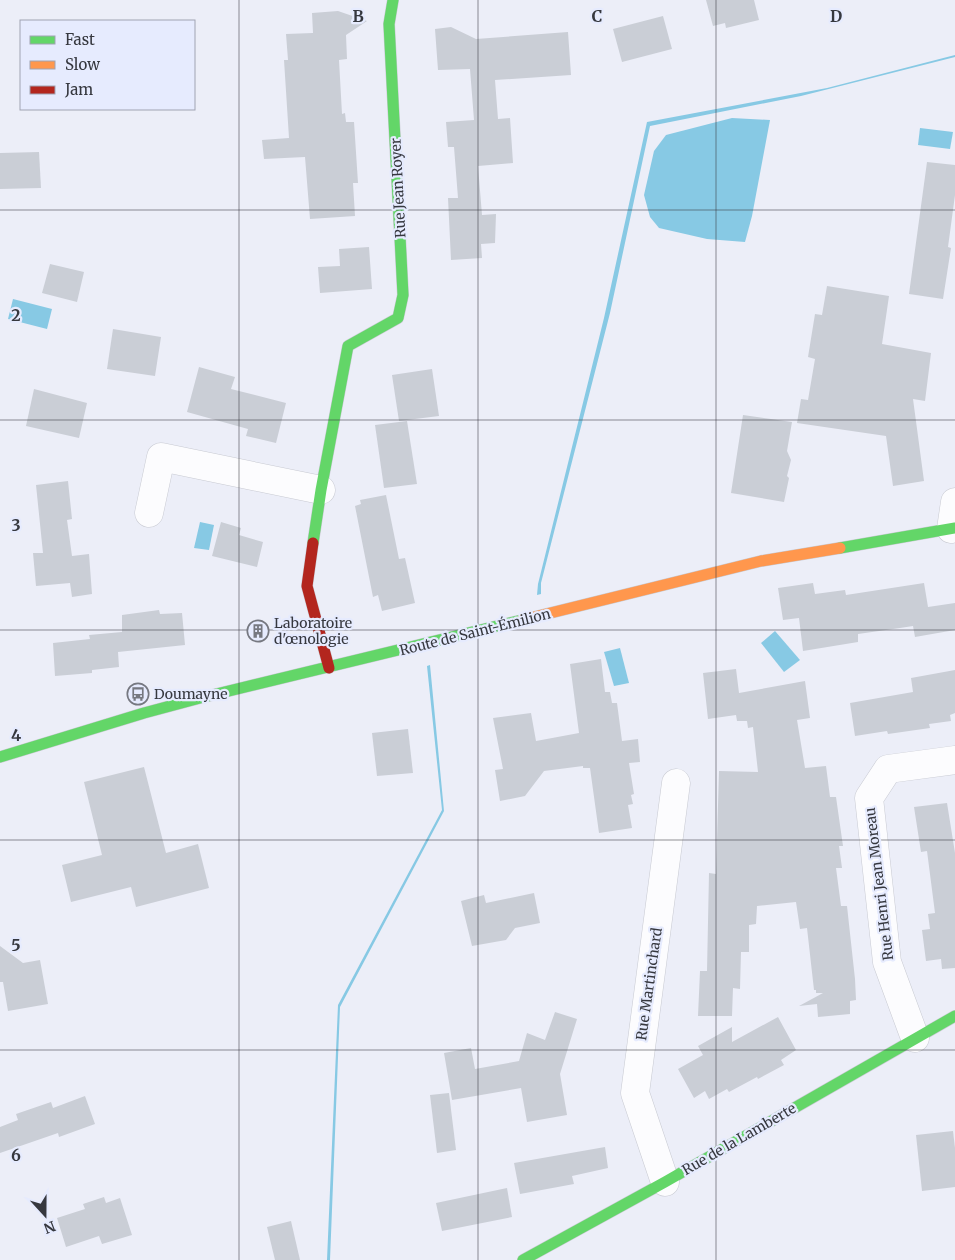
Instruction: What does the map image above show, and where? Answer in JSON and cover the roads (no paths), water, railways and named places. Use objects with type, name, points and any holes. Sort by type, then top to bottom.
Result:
[{"type":"street","name":"Rue Jean Royer","points":[[321,490],[348,346],[398,318],[404,296],[389,24],[393,0]]},
{"type":"street","points":[[149,513],[162,457],[321,490],[307,586],[329,668]]},
{"type":"street","points":[[953,528],[955,502]]},
{"type":"street","name":"Route de Saint-Émilion","points":[[0,757],[144,713],[761,561],[953,528]]},
{"type":"street","name":"Rue Henri Jean Moreau","points":[[915,1038],[887,962],[869,798],[888,769],[955,760]]},
{"type":"street","name":"Rue Martinchard","points":[[665,1182],[635,1092],[676,783]]},
{"type":"street","name":"Rue de la Lamberte","points":[[523,1260],[665,1182],[955,1016]]},
{"type":"water","points":[[955,55],[955,57],[801,96],[650,126],[610,313],[541,583],[541,594],[537,595],[538,584],[604,318],[647,122],[827,88]]},
{"type":"water","points":[[732,118],[770,120],[752,216],[745,242],[707,239],[659,228],[650,217],[644,195],[654,151],[666,135]]},
{"type":"water","points":[[920,128],[953,132],[950,149],[918,145]]},
{"type":"water","points":[[13,299],[52,309],[47,329],[8,319]]},
{"type":"water","points":[[200,522],[214,525],[209,550],[194,548]]},
{"type":"water","points":[[775,631],[800,660],[784,672],[761,643]]},
{"type":"water","points":[[620,648],[629,683],[614,686],[604,652]]},
{"type":"water","points":[[430,665],[444,811],[340,1007],[330,1260],[327,1260],[338,1005],[442,810],[427,666]]},
{"type":"place","name":"Laboratoire d'œnologie","points":[[258,631]]},
{"type":"place","name":"Doumayne","points":[[138,694]]}]
